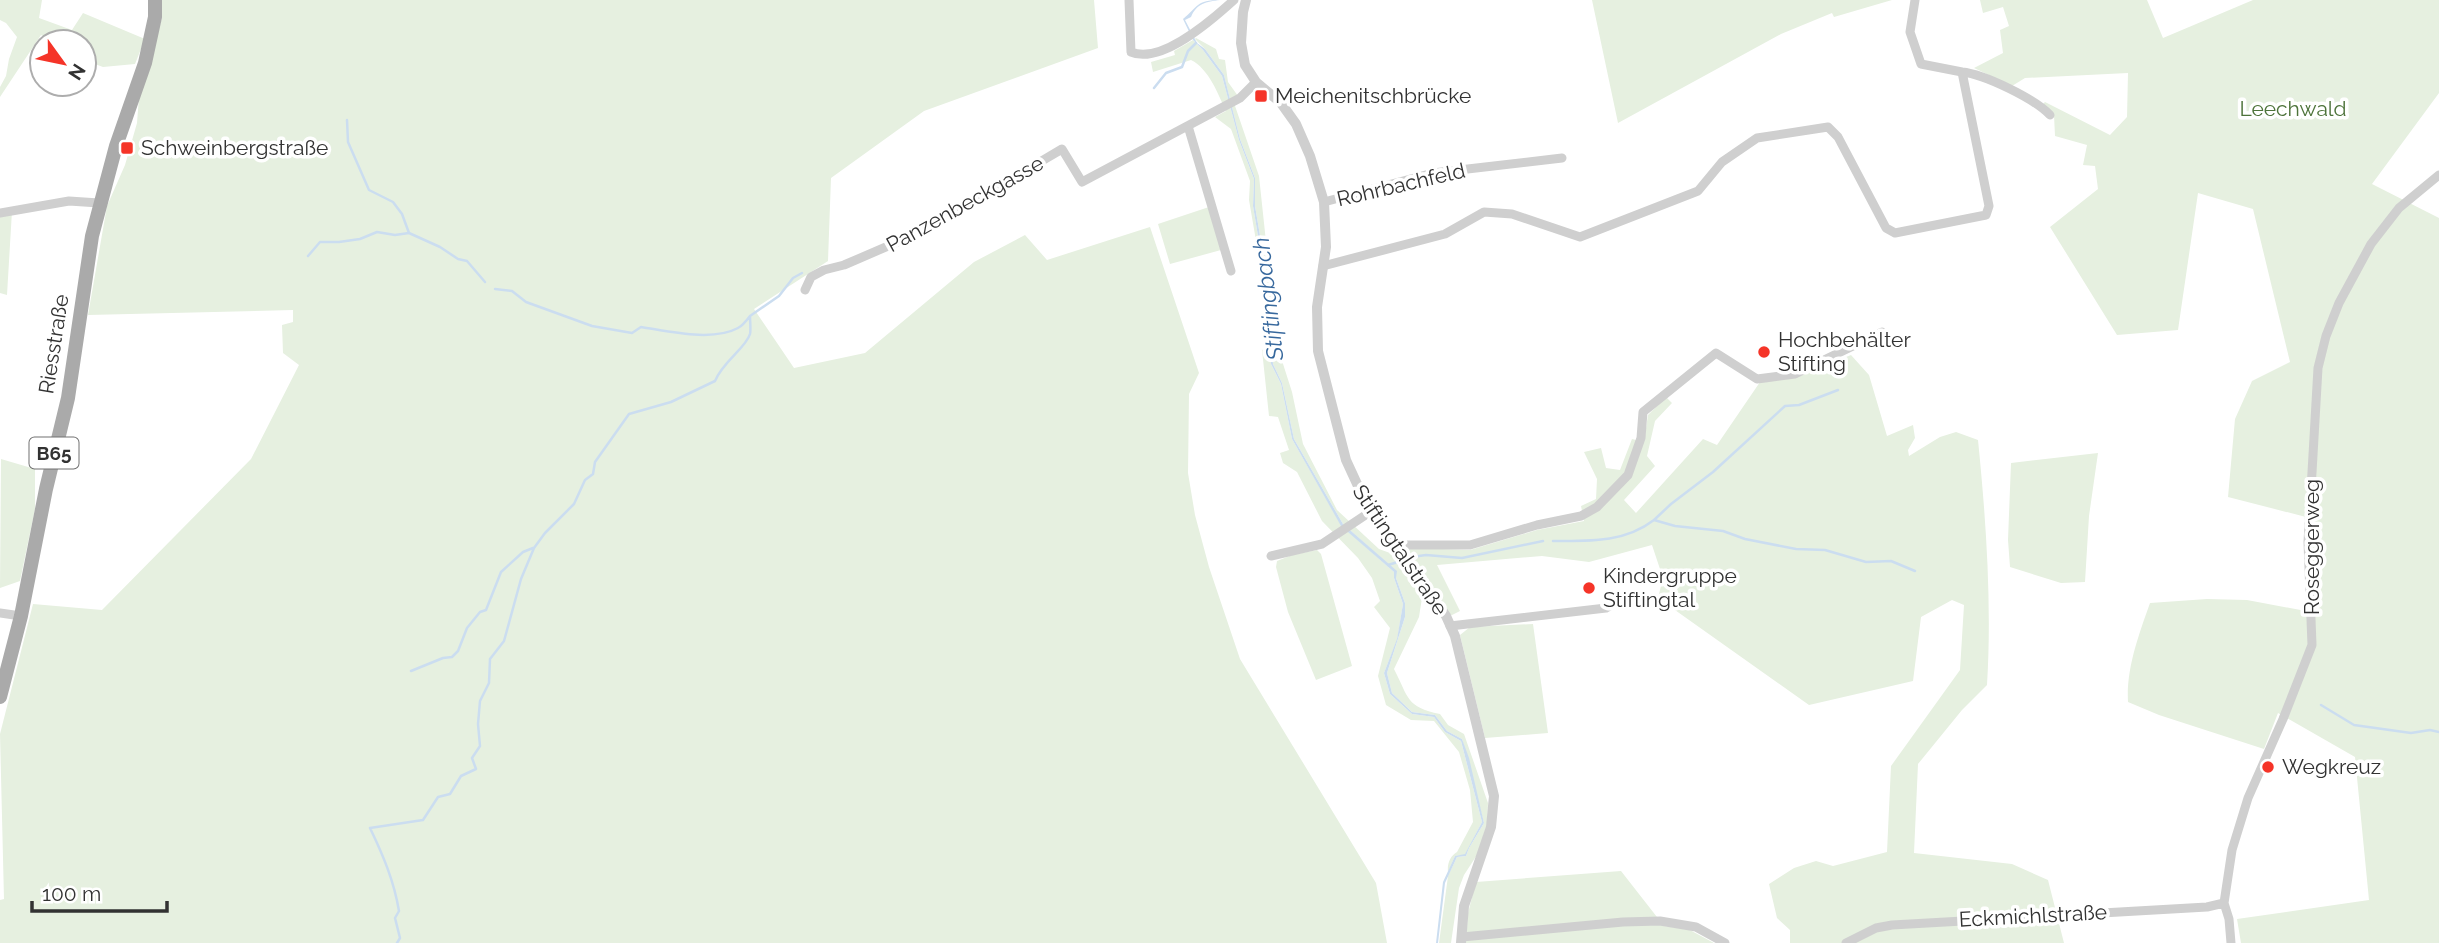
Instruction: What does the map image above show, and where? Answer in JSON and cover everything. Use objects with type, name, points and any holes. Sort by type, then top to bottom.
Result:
[{"type":"main road","name":"Riesstraße","points":[[0,697],[21,616],[46,489],[68,398],[99,203],[145,63],[155,17],[155,0]]},
{"type":"street","points":[[1129,0],[1131,52],[1140,55],[1185,39],[1234,0]]},
{"type":"street","name":"Stiftingtalstraße","points":[[1246,0],[1241,43],[1245,65],[1256,82],[1281,103],[1296,124],[1310,156],[1324,202],[1326,229],[1317,307],[1318,351],[1346,460],[1370,512],[1412,565],[1450,626],[1460,651],[1494,796],[1491,827],[1464,906],[1462,940]]},
{"type":"street","points":[[1915,0],[1910,32],[1921,64],[1991,80],[2038,104],[2050,115]]},
{"type":"street","points":[[1323,266],[1445,234],[1484,212],[1512,214],[1580,237],[1698,191],[1722,162],[1757,138],[1828,127],[1838,137],[1886,228],[1895,233],[1986,215],[1989,205],[1962,72]]},
{"type":"street","name":"Panzenbeckgasse","points":[[805,290],[811,277],[923,231],[1062,149],[1082,182],[1223,108],[1240,98],[1256,82]]},
{"type":"street","points":[[1188,126],[1231,271]]},
{"type":"street","name":"Rohrbachfeld","points":[[1324,202],[1433,173],[1562,158]]},
{"type":"street","name":"Roseggerweg","points":[[2231,943],[2229,919],[2224,904],[2231,850],[2245,807],[2312,645],[2308,542],[2318,368],[2326,335],[2339,303],[2371,244],[2399,208],[2439,175]]},
{"type":"street","points":[[0,213],[69,201],[99,203]]},
{"type":"street","points":[[1394,545],[1470,545],[1537,525],[1581,516],[1597,508],[1628,475],[1641,438],[1643,412],[1716,353],[1757,379],[1795,374],[1882,332]]},
{"type":"street","points":[[1271,556],[1322,544],[1370,512]]},
{"type":"street","name":"Stiftingtalstraße","points":[[1450,626],[1606,608],[1618,601]]},
{"type":"street","points":[[0,613],[21,616]]},
{"type":"street","name":"Eckmichlstraße","points":[[1846,943],[1876,928],[1892,925],[2224,904]]},
{"type":"street","points":[[1462,940],[1623,922],[1660,921],[1696,927],[1724,943]]},
{"type":"green space","points":[[0,0],[42,0],[39,18],[66,28],[28,28],[28,55],[0,97],[0,87],[6,76],[17,37],[6,23],[0,20]]},
{"type":"green space","points":[[161,0],[1094,0],[1098,48],[924,111],[831,178],[828,261],[754,309],[794,368],[865,353],[974,262],[1025,235],[1047,260],[1150,227],[1199,373],[1189,394],[1188,473],[1195,515],[1209,567],[1240,659],[1376,883],[1387,943],[0,943],[0,900],[4,899],[0,734],[33,604],[102,610],[251,459],[299,365],[283,353],[282,325],[293,322],[293,310],[88,315],[107,206],[125,165],[137,123],[139,97],[162,18]]},
{"type":"green space","points":[[1592,0],[1892,0],[1834,17],[1832,13],[1781,34],[1618,123]]},
{"type":"green space","name":"Leechwald","points":[[1980,0],[2147,0],[2163,38],[2253,0],[2439,0],[2439,93],[2372,184],[2439,218],[2439,943],[2241,943],[2237,919],[2369,900],[2355,757],[2278,713],[2264,749],[2159,715],[2128,702],[2131,664],[2150,603],[2207,599],[2247,600],[2306,611],[2306,517],[2228,497],[2235,419],[2252,381],[2290,362],[2253,209],[2198,193],[2178,330],[2117,335],[2050,227],[2098,189],[2095,166],[2083,165],[2087,145],[2055,136],[2054,115],[2041,106],[2045,102],[2110,135],[2127,117],[2128,73],[2025,78],[2012,86],[1974,68],[2003,53],[2000,30],[2009,26],[2003,7],[1983,13]]},
{"type":"green space","points":[[83,13],[145,39],[135,64],[98,65],[98,28],[73,28]]},
{"type":"green space","points":[[1196,38],[1216,49],[1219,59],[1225,60],[1228,82],[1238,96],[1233,100],[1259,176],[1277,345],[1292,392],[1303,444],[1337,510],[1379,549],[1390,553],[1413,548],[1470,550],[1537,530],[1584,521],[1581,506],[1596,499],[1597,479],[1584,452],[1601,448],[1606,468],[1620,470],[1632,439],[1644,442],[1648,415],[1666,397],[1672,403],[1655,421],[1647,456],[1655,466],[1624,500],[1636,513],[1703,439],[1717,445],[1760,382],[1795,378],[1851,355],[1869,375],[1887,436],[1913,425],[1915,438],[1908,450],[1909,456],[1940,437],[1956,432],[1978,440],[1987,562],[1987,685],[1962,710],[1918,764],[1914,853],[2012,864],[2048,880],[2064,943],[1790,943],[1790,930],[1777,918],[1769,884],[1794,868],[1816,861],[1833,866],[1887,852],[1891,766],[1960,670],[1964,605],[1952,600],[1921,617],[1913,681],[1809,705],[1658,598],[1663,578],[1652,545],[1589,562],[1542,556],[1437,565],[1460,611],[1450,616],[1421,570],[1410,577],[1422,598],[1419,617],[1394,669],[1414,704],[1440,714],[1448,725],[1464,734],[1488,803],[1487,824],[1477,855],[1459,888],[1451,943],[1439,943],[1448,876],[1457,857],[1466,856],[1484,823],[1462,739],[1447,731],[1435,715],[1412,712],[1392,693],[1387,673],[1405,617],[1405,603],[1396,571],[1343,524],[1294,439],[1282,383],[1273,364],[1265,265],[1255,206],[1255,178],[1240,139],[1224,75]]},
{"type":"green space","points":[[1193,40],[1222,76],[1239,140],[1254,179],[1253,206],[1263,266],[1271,364],[1281,384],[1292,439],[1341,525],[1394,572],[1403,604],[1397,640],[1384,673],[1390,694],[1412,714],[1434,717],[1445,732],[1461,741],[1482,822],[1465,855],[1455,856],[1448,872],[1452,856],[1457,852],[1473,822],[1470,790],[1459,752],[1434,721],[1411,720],[1386,705],[1378,676],[1390,628],[1374,607],[1380,601],[1372,578],[1358,558],[1322,521],[1297,472],[1283,463],[1280,453],[1289,450],[1278,417],[1269,416],[1262,350],[1267,348],[1260,264],[1249,200],[1250,181],[1231,129],[1215,117],[1226,111],[1208,76],[1191,60],[1153,72],[1151,62],[1175,55],[1174,51]]},
{"type":"green space","points":[[1209,207],[1221,250],[1170,264],[1158,224]]},
{"type":"green space","points":[[12,211],[7,295],[0,293],[0,213]]},
{"type":"green space","points":[[2098,453],[2089,516],[2085,582],[2061,583],[2010,567],[2008,540],[2011,463]]},
{"type":"green space","points":[[1,459],[35,469],[35,509],[20,581],[0,588]]},
{"type":"green space","points":[[1317,550],[1321,554],[1352,666],[1316,680],[1288,612],[1276,567],[1277,561]]},
{"type":"green space","points":[[1533,624],[1548,733],[1485,738],[1460,635],[1470,627]]},
{"type":"green space","points":[[1621,871],[1664,926],[1688,929],[1714,943],[1466,943],[1468,913],[1476,882]]},
{"type":"water","name":"Stiftingbach","points":[[1220,0],[1202,4],[1185,20],[1197,43],[1205,49],[1224,75],[1240,139],[1255,178],[1255,206],[1265,265],[1273,364],[1282,383],[1294,439],[1343,524],[1397,571],[1396,578],[1405,603],[1405,617],[1387,673],[1392,693],[1412,712],[1435,715],[1447,731],[1462,739],[1469,758],[1484,823],[1466,856],[1457,857],[1445,883],[1438,943],[1443,882],[1455,856],[1465,854],[1482,822],[1461,741],[1445,732],[1434,717],[1412,714],[1390,694],[1384,673],[1397,639],[1403,604],[1394,572],[1341,526],[1292,439],[1281,384],[1271,364],[1263,266],[1253,206],[1254,179],[1239,140],[1222,76],[1193,40],[1183,19],[1202,3]]},
{"type":"waterway","points":[[1154,88],[1166,73],[1182,67],[1188,51],[1196,43]]},
{"type":"waterway","points":[[347,120],[348,142],[369,190],[393,202],[402,214],[409,233]]},
{"type":"waterway","points":[[308,256],[320,242],[360,239],[377,232],[395,235],[409,233],[440,247],[458,259],[467,261],[485,282]]},
{"type":"waterway","points":[[397,943],[400,938],[395,918],[399,911],[397,900],[388,868],[370,828],[423,820],[438,797],[450,794],[461,776],[476,769],[472,758],[480,746],[480,701],[489,683],[490,659],[504,641],[521,579],[534,548],[574,504],[585,480],[593,474],[595,462],[629,414],[671,402],[715,381],[723,367],[748,339],[750,316],[779,296],[793,278],[802,273]]},
{"type":"waterway","points":[[495,289],[512,291],[526,302],[592,326],[632,333],[641,327],[690,334],[716,334],[738,328],[750,316]]},
{"type":"waterway","points":[[1654,520],[1713,472],[1785,406],[1799,405],[1838,390]]},
{"type":"waterway","points":[[1553,541],[1618,537],[1643,528],[1654,520],[1675,526],[1723,531],[1745,539],[1796,549],[1825,550],[1866,562],[1891,561],[1915,571]]},
{"type":"waterway","points":[[1412,557],[1426,555],[1462,558],[1543,541]]},
{"type":"waterway","points":[[411,671],[452,657],[458,651],[467,628],[480,612],[486,610],[501,572],[523,552],[533,548]]},
{"type":"waterway","points":[[1388,565],[1401,561]]},
{"type":"waterway","points":[[2321,705],[2354,725],[2411,733],[2430,730],[2439,732]]},
{"type":"place","name":"Meichenitschbrücke","points":[[1261,96]]},
{"type":"place","name":"Schweinbergstraße","points":[[127,148]]},
{"type":"place","name":"Hochbehälter Stifting","points":[[1764,352]]},
{"type":"place","name":"Kindergruppe Stiftingtal","points":[[1589,588]]},
{"type":"place","name":"Wegkreuz","points":[[2268,767]]}]
